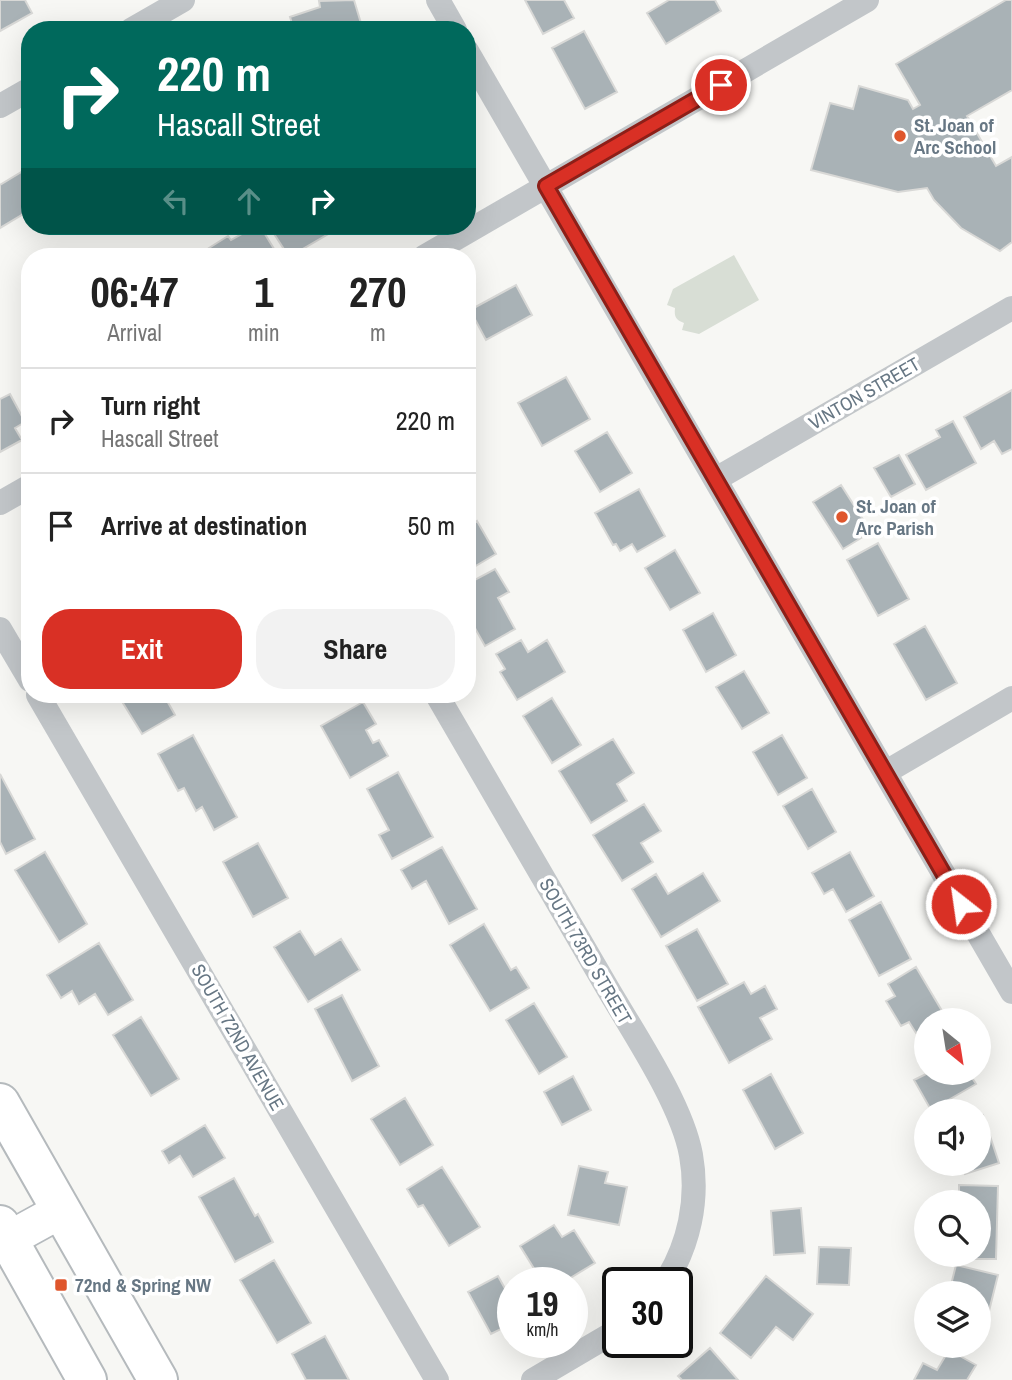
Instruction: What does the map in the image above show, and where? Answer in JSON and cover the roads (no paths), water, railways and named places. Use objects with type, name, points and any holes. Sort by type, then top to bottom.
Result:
[{"type":"main road","points":[[0,1103],[158,1380]]},
{"type":"main road","points":[[3,1237],[87,1380]]},
{"type":"street","points":[[147,21],[183,0]]},
{"type":"street","points":[[438,0],[450,21]]},
{"type":"street","points":[[476,227],[867,0]]},
{"type":"street","points":[[476,66],[1012,992]]},
{"type":"street","points":[[0,106],[21,94]]},
{"type":"street","points":[[439,248],[462,235]]},
{"type":"street","name":"VINTON STREET","points":[[716,479],[1012,307]]},
{"type":"street","points":[[0,503],[21,491]]},
{"type":"street","points":[[0,629],[21,665]]},
{"type":"street","points":[[886,772],[1012,698]]},
{"type":"street","name":"SOUTH 72ND AVENUE","points":[[43,703],[437,1380]]},
{"type":"street","name":"SOUTH 73RD STREET","points":[[442,703],[678,1115],[688,1143],[693,1171],[691,1220],[675,1267]]},
{"type":"street","points":[[3,1237],[60,1211]]},
{"type":"street","points":[[533,1380],[602,1339]]},
{"type":"place","name":"St. Joan of Arc School","points":[[900,136]]},
{"type":"place","name":"St. Joan of Arc Parish","points":[[842,517]]},
{"type":"place","name":"72nd & Spring NW","points":[[61,1285]]}]
